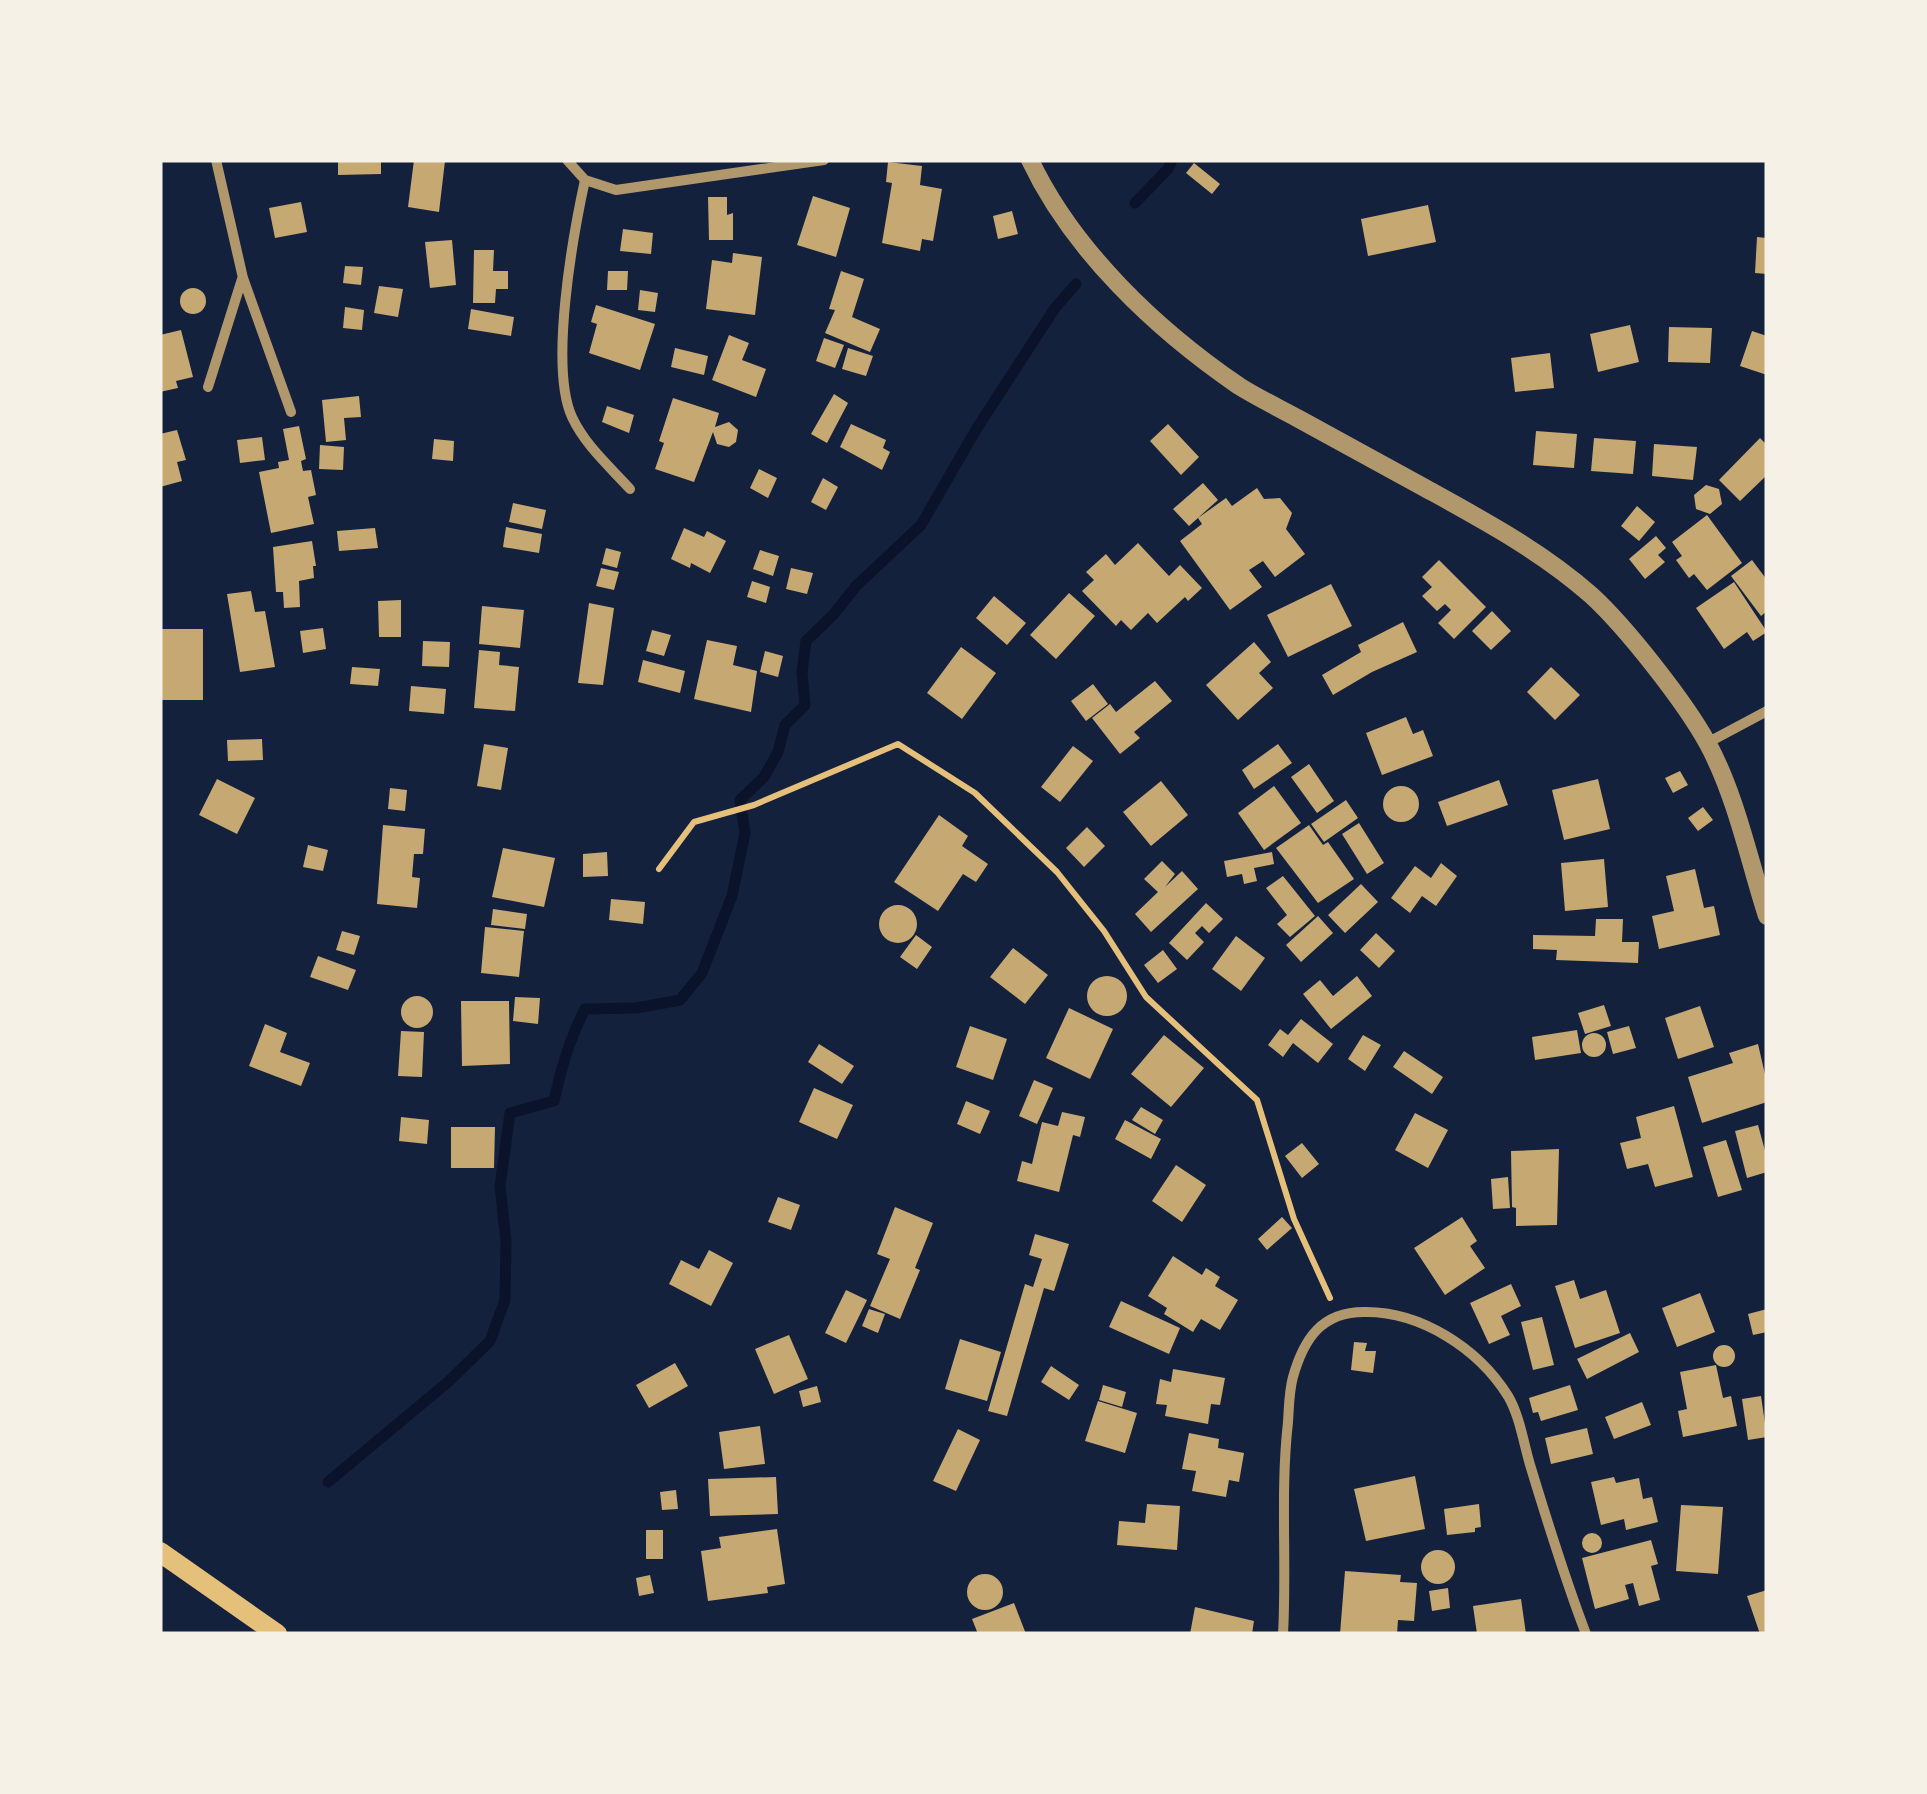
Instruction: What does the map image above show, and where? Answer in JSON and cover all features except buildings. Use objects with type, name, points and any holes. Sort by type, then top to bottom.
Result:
[{"type":"main road","points":[[160,1552],[277,1634]]},
{"type":"street","points":[[216,160],[242,278],[292,412]]},
{"type":"street","points":[[567,160],[585,180],[616,190],[824,160]]},
{"type":"street","points":[[1030,160],[1072,228],[1153,317],[1242,387],[1510,535],[1594,598],[1707,743],[1722,776],[1767,916]]},
{"type":"street","points":[[585,180],[570,259],[563,362],[566,400],[579,430],[630,488]]},
{"type":"street","points":[[208,387],[242,278]]},
{"type":"street","points":[[1707,743],[1767,711]]},
{"type":"street","points":[[1283,1634],[1282,1474],[1292,1378],[1307,1341],[1337,1313],[1396,1312],[1428,1325],[1458,1344],[1487,1369],[1510,1398],[1586,1634]]},
{"type":"path","points":[[660,869],[694,822],[754,805],[898,744],[975,793],[1057,872],[1104,931],[1146,998],[1257,1100],[1294,1219],[1337,1313]]},
{"type":"waterway","points":[[1135,203],[1172,160]]},
{"type":"waterway","points":[[328,1482],[448,1382],[490,1341],[505,1300],[506,1242],[500,1186],[510,1113],[554,1101],[566,1054],[585,1009],[636,1008],[680,1000],[702,973],[732,896],[745,833],[740,800],[764,777],[778,752],[785,725],[805,705],[802,672],[806,641],[856,586],[921,525],[977,428],[1055,308],[1076,284]]}]
